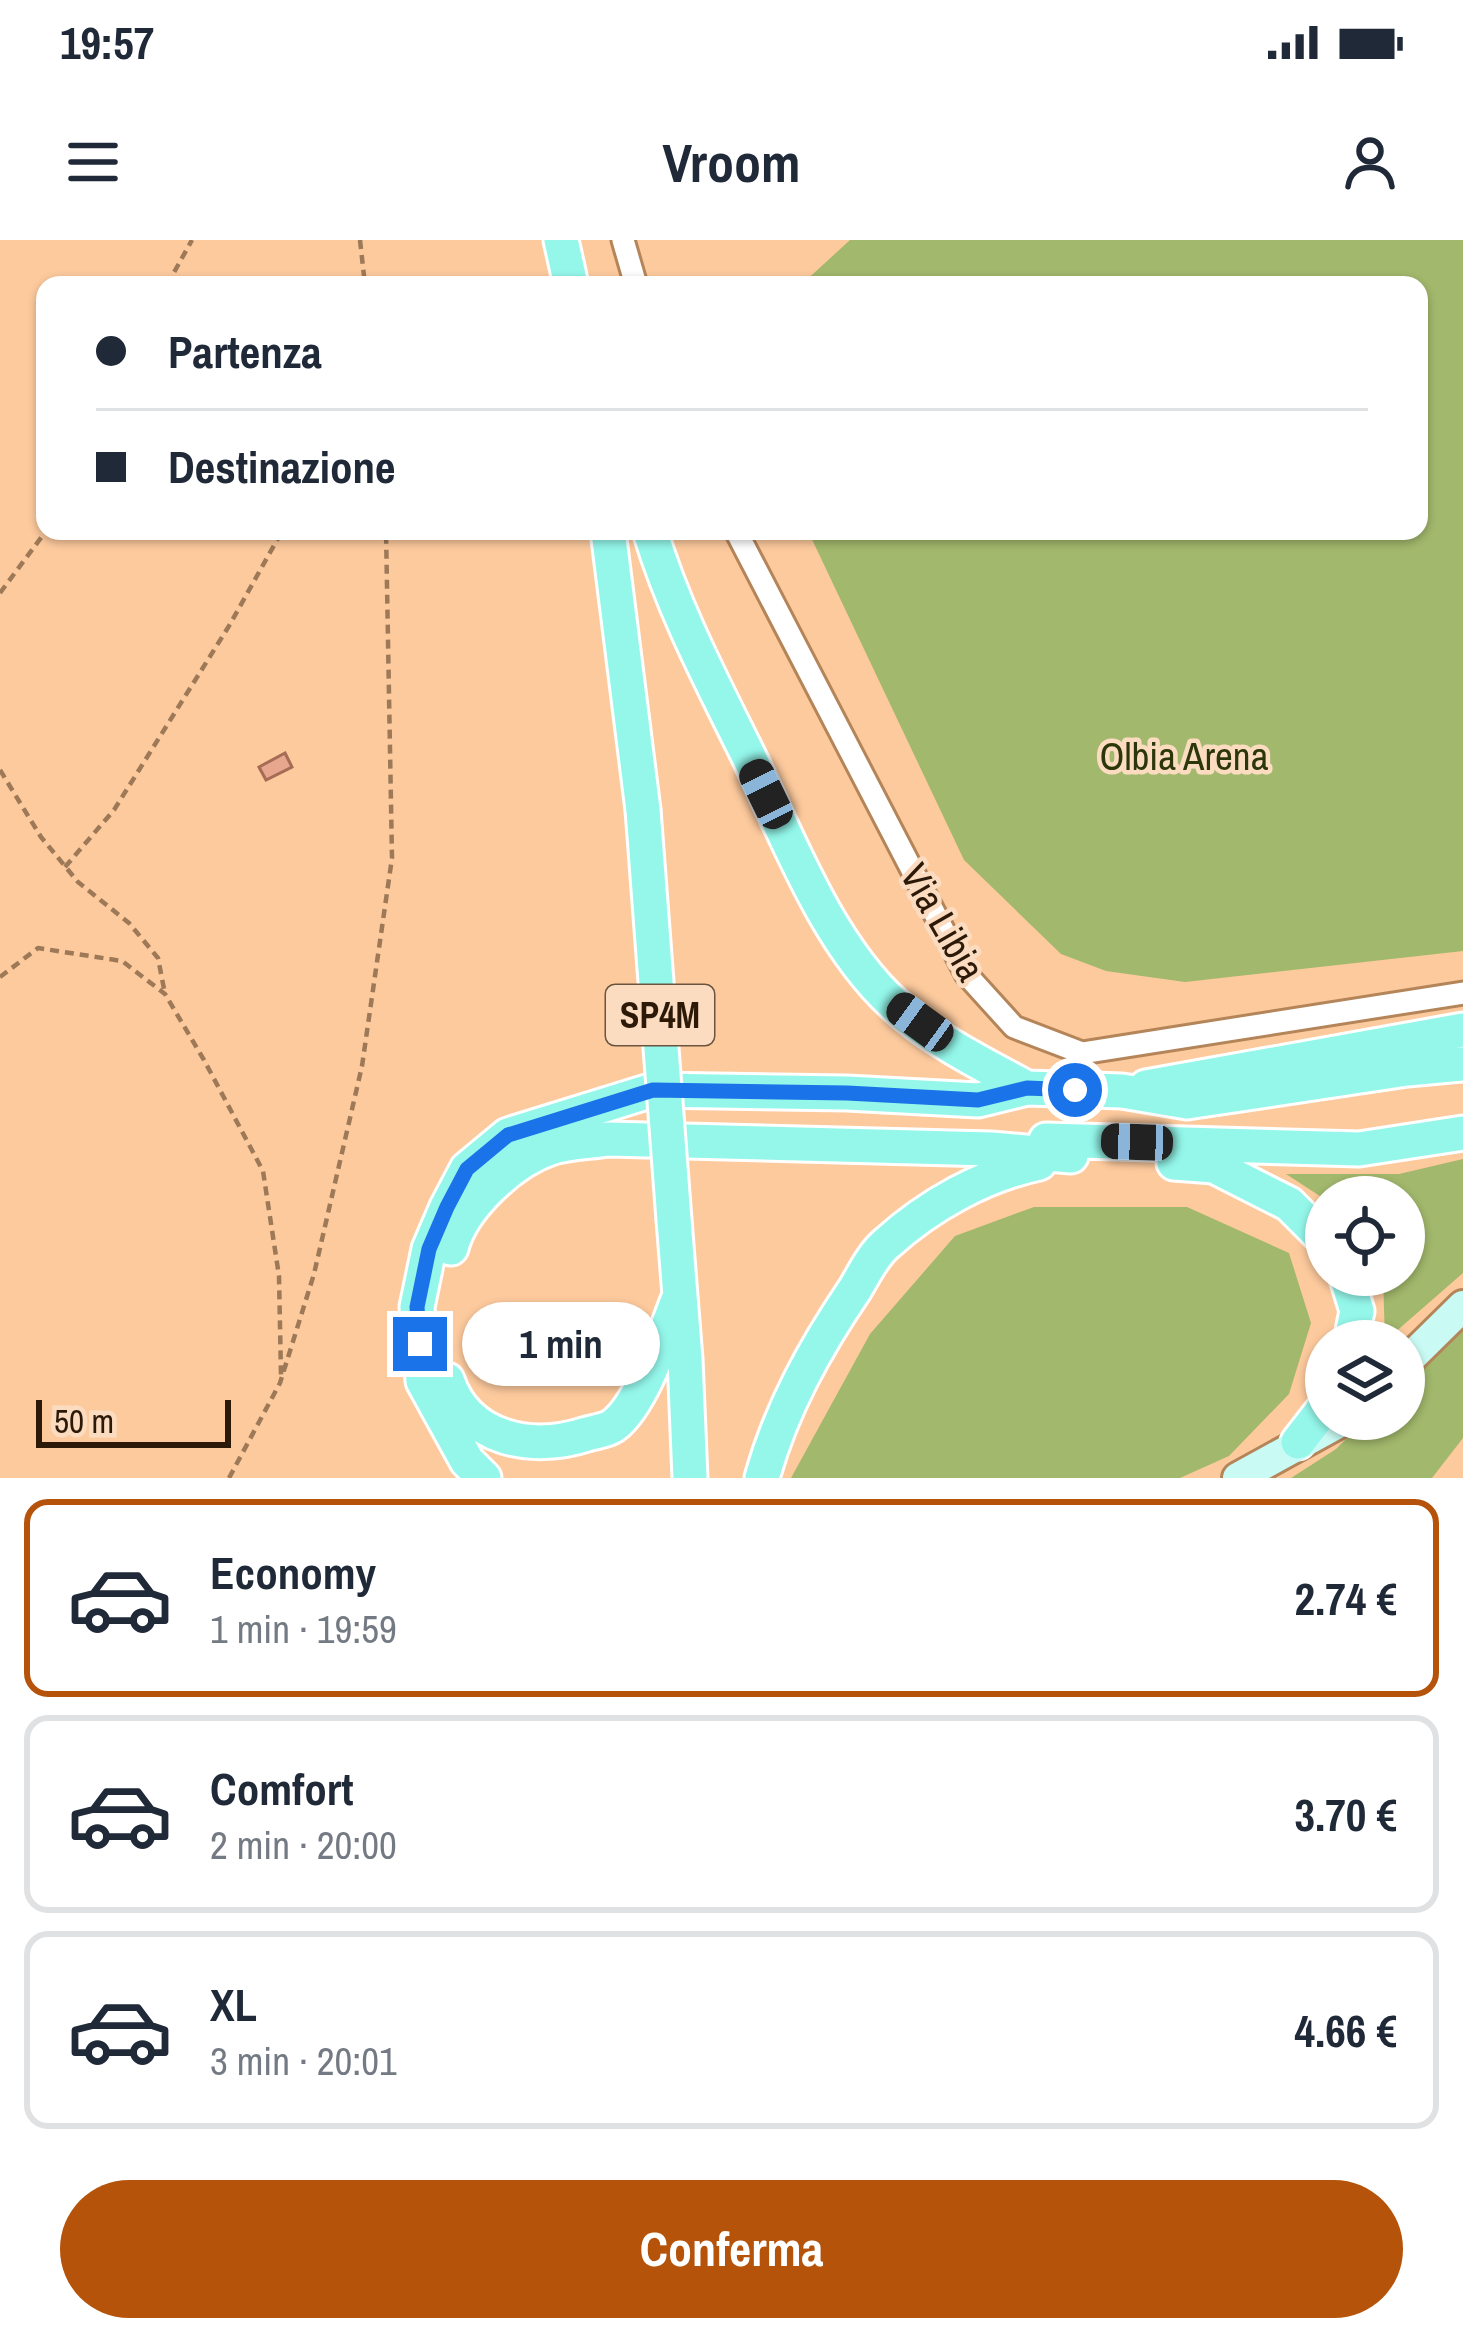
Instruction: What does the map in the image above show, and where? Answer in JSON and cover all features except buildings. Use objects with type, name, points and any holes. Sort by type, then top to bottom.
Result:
[{"type":"main road","points":[[561,240],[569,276]]},
{"type":"main road","name":"SP4M","points":[[609,540],[653,919],[686,1359],[690,1478]]},
{"type":"main road","points":[[653,540],[665,582],[801,866],[842,940],[893,1004],[1027,1088]]},
{"type":"main road","points":[[1122,1091],[1463,1030]]},
{"type":"main road","points":[[484,1478],[467,1461],[423,1382],[417,1307],[429,1249],[467,1169],[508,1135],[653,1090],[978,1100],[1027,1088],[1122,1091],[1187,1102],[1463,1064]]},
{"type":"main road","points":[[593,1108],[759,1125],[1359,1149],[1463,1133]]},
{"type":"main road","points":[[678,1300],[646,1382],[614,1425],[560,1443],[500,1438],[456,1405],[441,1360],[436,1310],[456,1231],[495,1180],[549,1148],[608,1139],[991,1149],[1214,1166],[1289,1204],[1305,1220]]},
{"type":"main road","points":[[762,1478],[776,1427],[830,1326],[883,1246],[943,1202],[1007,1170],[1071,1156]]},
{"type":"main road","points":[[1425,1343],[1463,1306]]},
{"type":"main road","points":[[1298,1442],[1305,1433]]},
{"type":"main road","points":[[1238,1478],[1305,1439]]},
{"type":"street","points":[[623,240],[633,276]]},
{"type":"street","name":"Via Libia","points":[[741,540],[966,974],[1014,1027],[1082,1053],[1463,992]]},
{"type":"path","points":[[171,276],[192,240]]},
{"type":"path","points":[[360,240],[363,276]]},
{"type":"path","points":[[0,593],[39,540]]},
{"type":"path","points":[[65,866],[114,810],[230,626],[277,540]]},
{"type":"path","points":[[229,1478],[280,1383],[314,1274],[362,1066],[392,858],[386,540]]},
{"type":"path","points":[[0,770],[41,837],[78,882],[129,922],[158,958],[165,994],[263,1171],[280,1276],[280,1383]]},
{"type":"path","points":[[0,977],[38,948],[122,961],[165,994]]},
{"type":"green space","name":"Olbia Arena","points":[[850,240],[1463,240],[1463,951],[1185,982],[1106,971],[1061,954],[964,860],[812,540],[1428,540],[1428,276],[811,276]]},
{"type":"green space","points":[[1463,1159],[1463,1273],[1409,1320],[1384,1320],[1384,1296],[1425,1296],[1425,1176],[1305,1176],[1305,1186],[1286,1174],[1399,1174]]},
{"type":"green space","points":[[1034,1207],[1187,1207],[1289,1253],[1310,1320],[1305,1320],[1305,1342],[1289,1394],[1229,1456],[1180,1478],[791,1478],[870,1334],[955,1236]]},
{"type":"green space","points":[[1463,1320],[1463,1438],[1432,1478],[1291,1478],[1345,1440],[1425,1440],[1425,1359]]},
{"type":"route","points":[[420,1344],[417,1307],[429,1249],[467,1169],[508,1135],[653,1090],[978,1100],[1027,1088],[1075,1090]]}]
